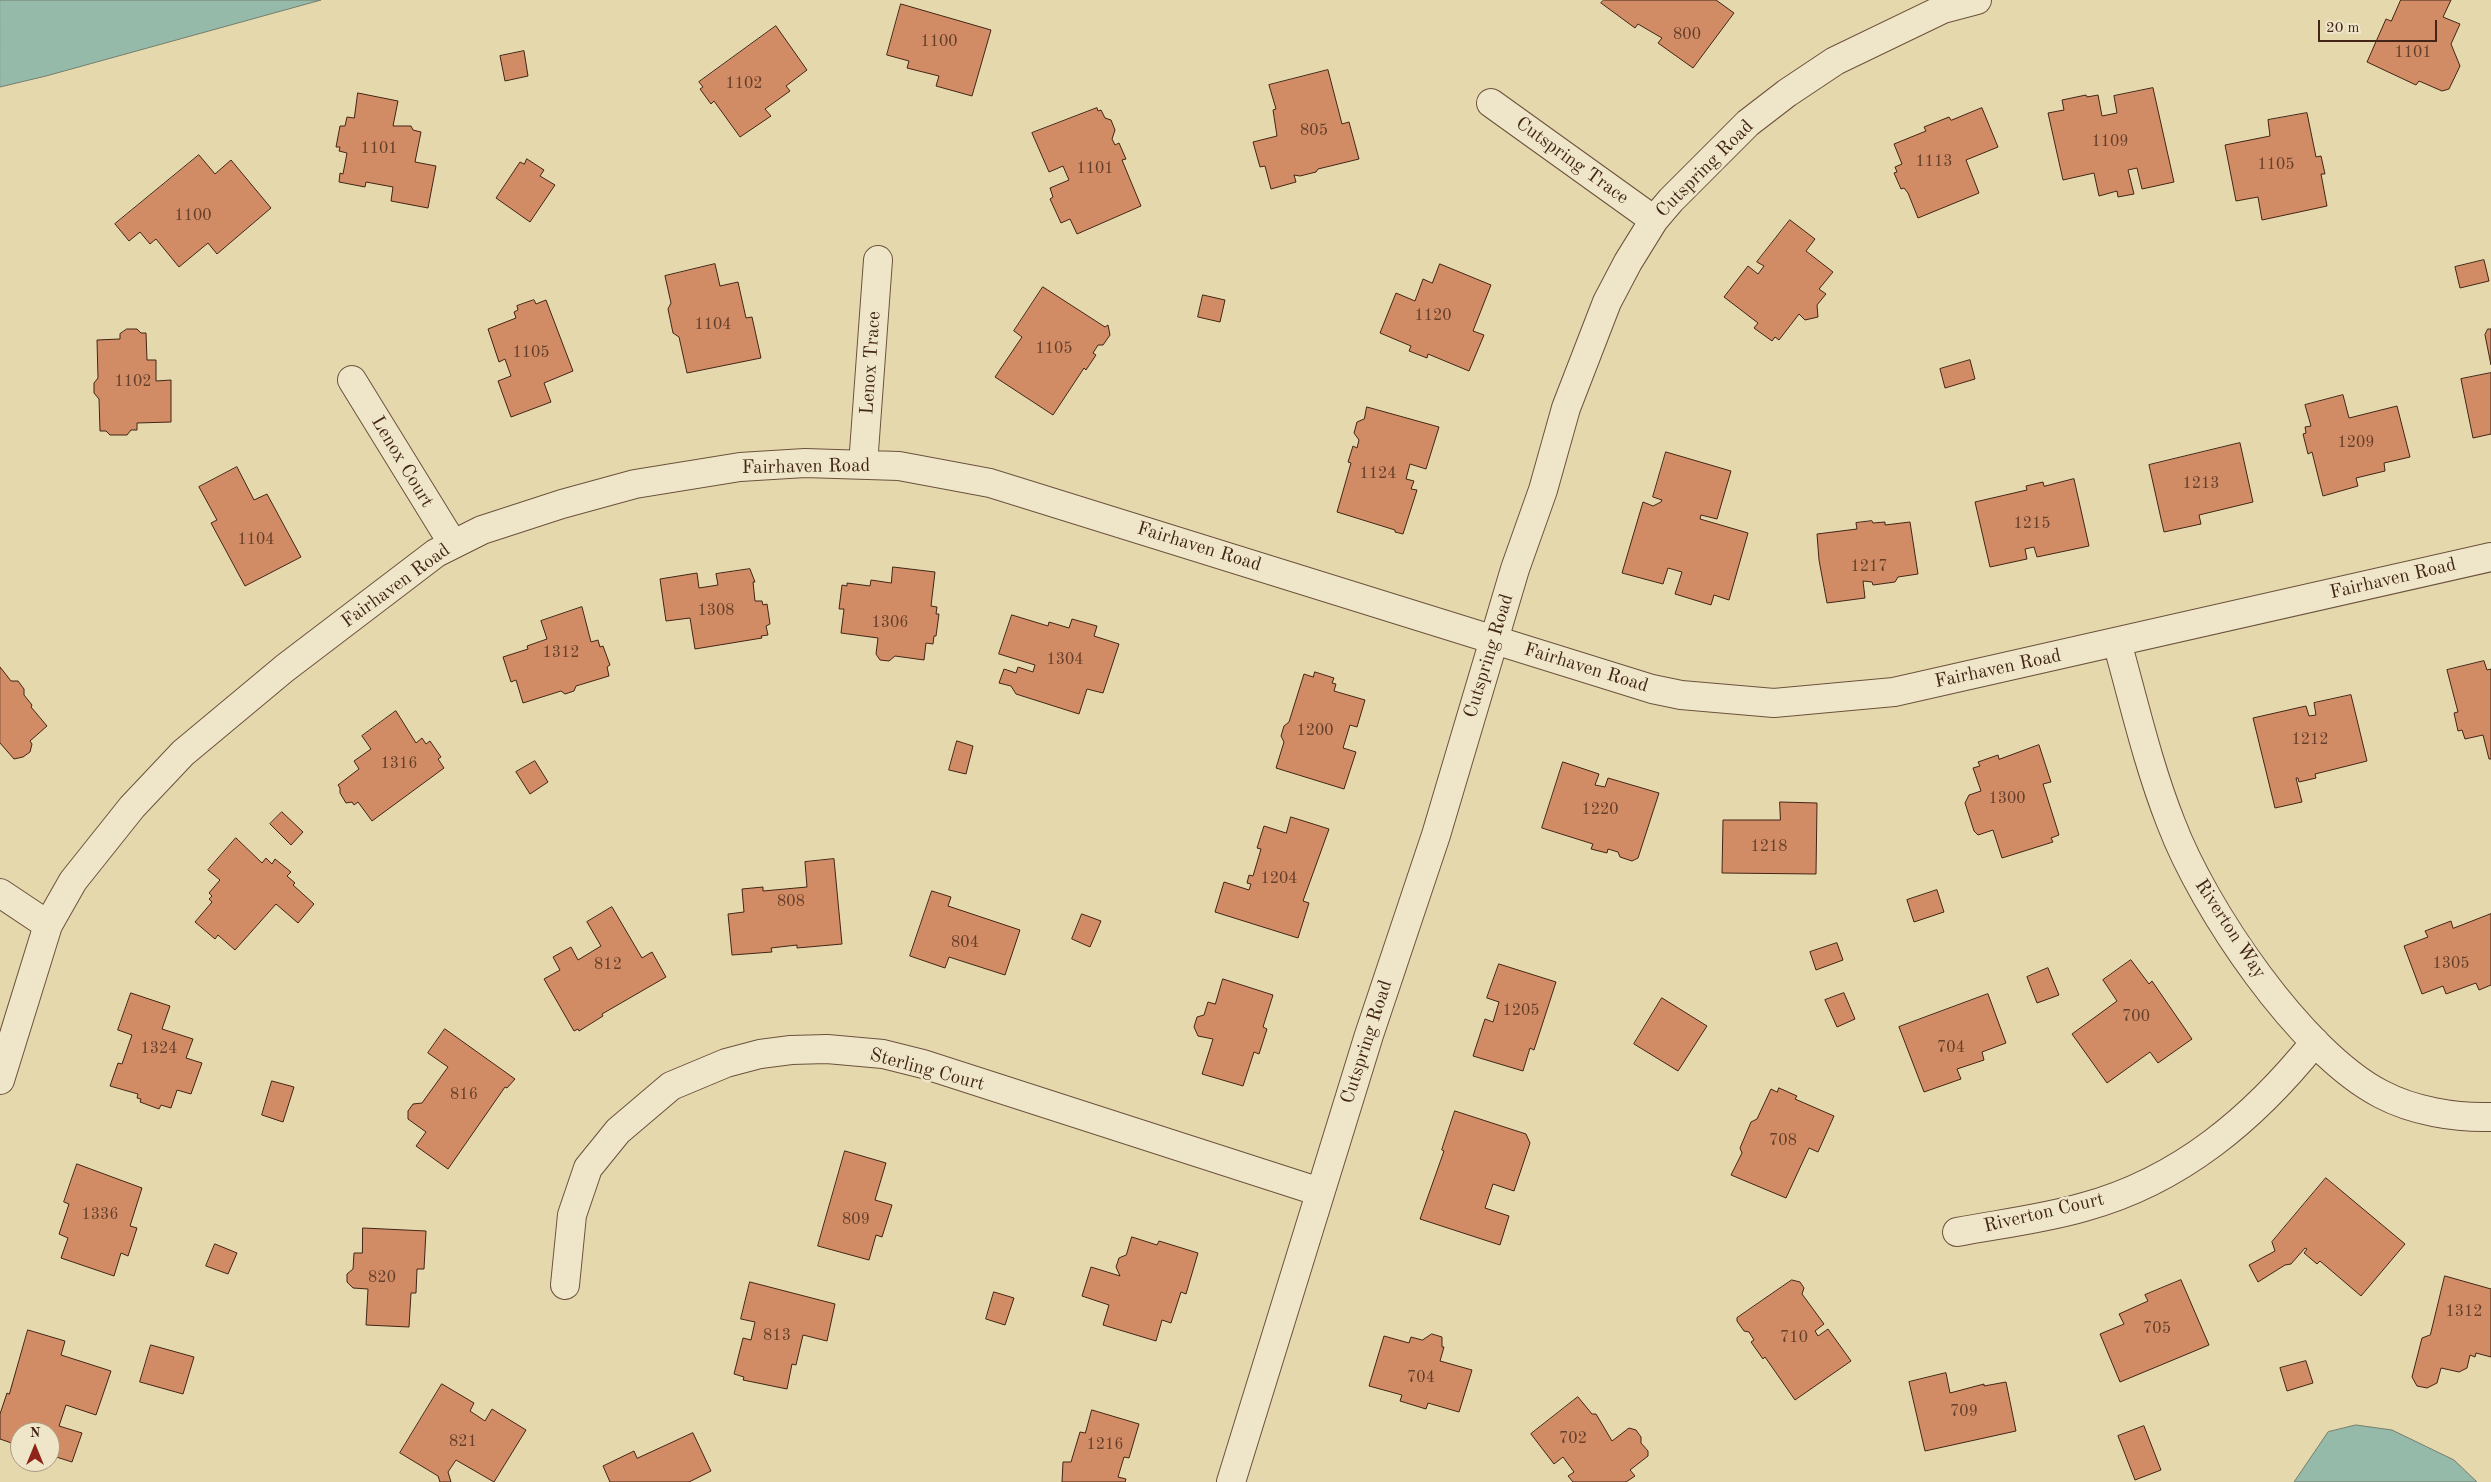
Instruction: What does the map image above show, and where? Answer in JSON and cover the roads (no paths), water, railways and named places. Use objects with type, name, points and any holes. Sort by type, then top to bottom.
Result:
[{"type":"street","name":"Cutspring Road","points":[[1231,1482],[1369,1035],[1436,835],[1516,569],[1543,490],[1566,408],[1607,302],[1628,262],[1654,220],[1671,200],[1748,123],[1787,93],[1835,61],[1943,9],[1977,0]]},
{"type":"street","name":"Cutspring Trace","points":[[1491,103],[1654,220]]},
{"type":"street","name":"Lenox Trace","points":[[863,465],[878,260]]},
{"type":"street","name":"Lenox Court","points":[[352,380],[453,544]]},
{"type":"street","name":"Fairhaven Road","points":[[0,1080],[48,925],[73,882],[132,806],[183,753],[285,668],[436,554],[482,530],[562,504],[635,484],[740,467],[805,463],[899,466],[990,482],[1652,689],[1681,696],[1774,703],[1894,692],[2491,557]]},
{"type":"street","name":"Riverton Way","points":[[2117,642],[2148,758],[2171,824],[2191,868],[2240,950],[2292,1018],[2315,1042],[2363,1084],[2382,1095],[2442,1113],[2491,1117]]},
{"type":"street","points":[[0,893],[48,925]]},
{"type":"street","name":"Riverton Court","points":[[1957,1232],[2084,1207],[2136,1189],[2173,1172],[2217,1142],[2259,1106],[2315,1042]]},
{"type":"street","name":"Sterling Court","points":[[565,1285],[572,1215],[588,1168],[618,1130],[671,1086],[726,1064],[760,1054],[791,1050],[827,1049],[883,1054],[923,1064],[1320,1192]]}]
